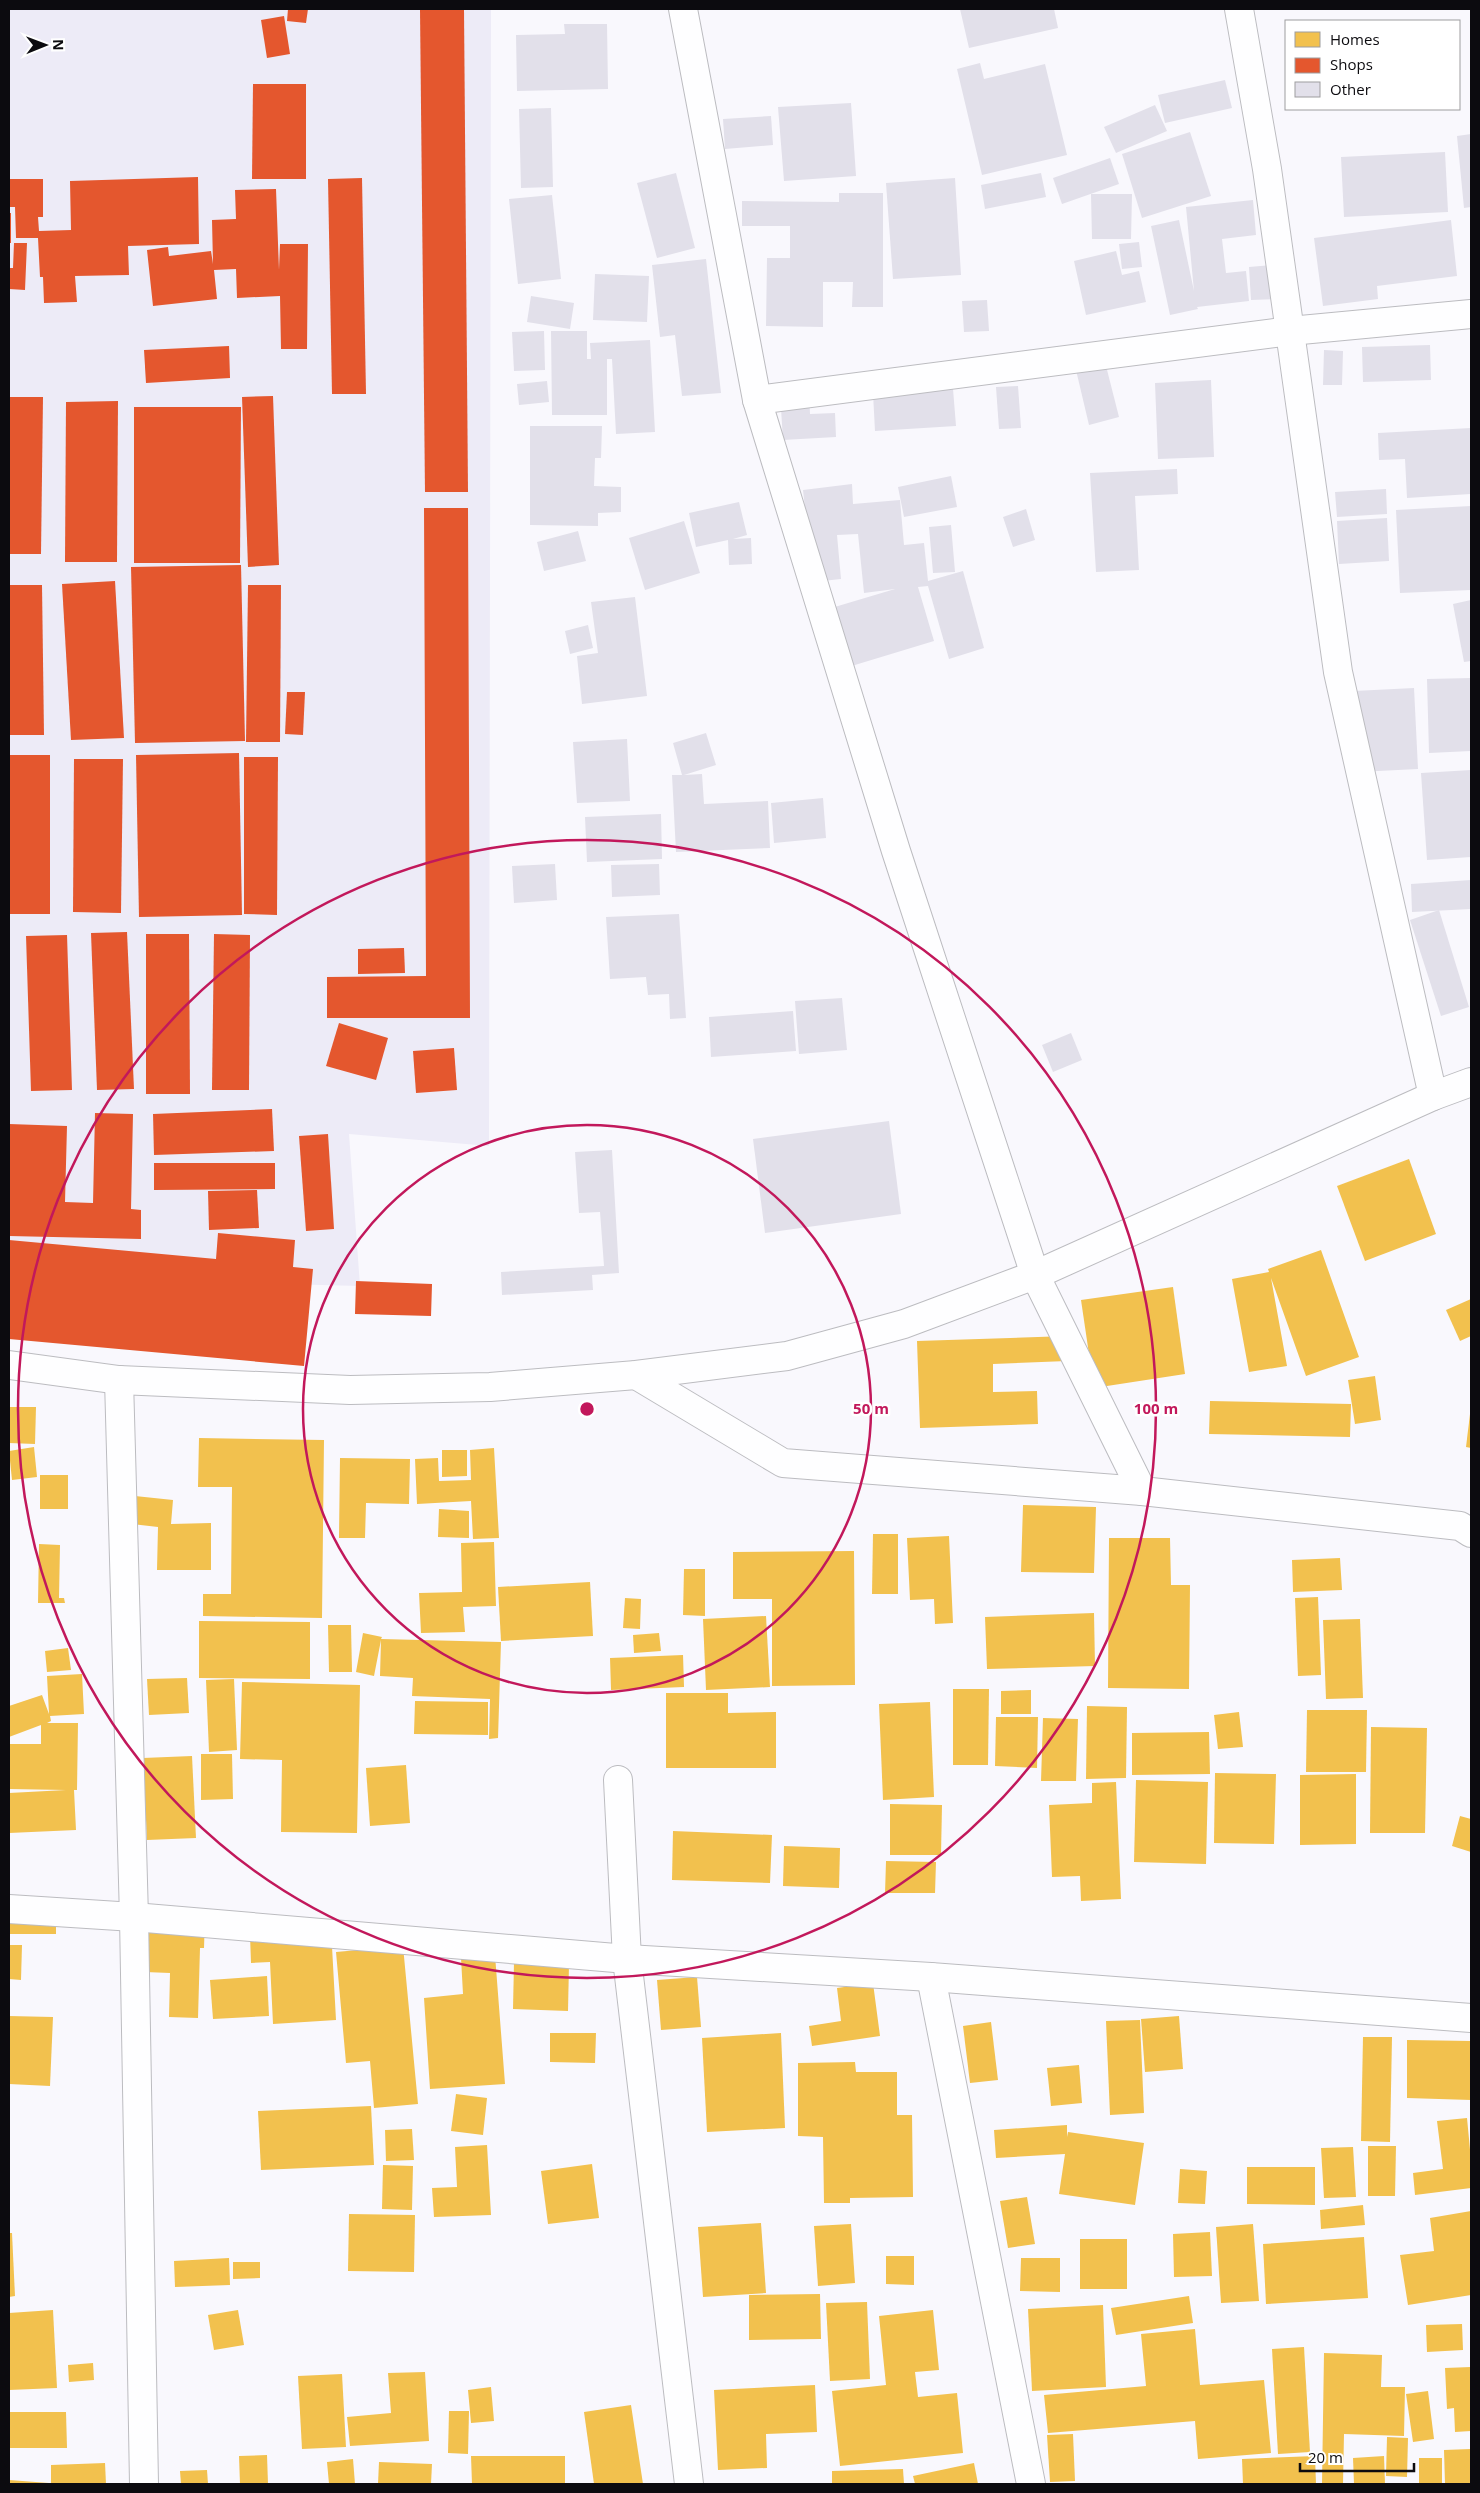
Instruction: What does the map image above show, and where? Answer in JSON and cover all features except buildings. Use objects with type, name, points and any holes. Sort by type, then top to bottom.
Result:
[{"type":"street","points":[[683,9],[757,400],[896,851],[1035,1275],[1142,1492]]},
{"type":"street","points":[[1239,9],[1267,169],[1338,672],[1433,1096]]},
{"type":"street","points":[[757,400],[1290,331],[1471,314]]},
{"type":"street","points":[[9,1366],[119,1380],[350,1390],[490,1387],[636,1375],[787,1356],[904,1324],[1035,1275],[1433,1096],[1471,1082]]},
{"type":"street","points":[[636,1375],[783,1464],[1142,1492],[1460,1526],[1471,1533]]},
{"type":"street","points":[[119,1380],[134,1917],[144,2484]]},
{"type":"street","points":[[618,1780],[627,1959],[688,2484]]},
{"type":"street","points":[[9,1909],[134,1917],[627,1959],[931,1977],[1471,2018]]},
{"type":"street","points":[[931,1977],[1032,2484]]},
{"type":"shaded area","points":[[9,9],[491,9],[489,1146],[349,1134],[360,1286],[9,1277]]}]
